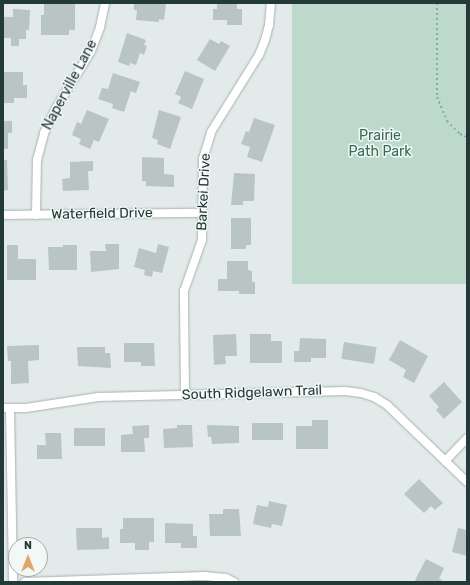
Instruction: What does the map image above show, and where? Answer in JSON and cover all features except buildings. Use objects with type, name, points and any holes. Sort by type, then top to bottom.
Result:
[{"type":"street","name":"Naperville Lane","points":[[36,215],[37,160],[44,133],[53,114],[91,51],[100,27],[105,3]]},
{"type":"street","name":"Barkei Drive","points":[[185,395],[184,291],[202,240],[203,159],[206,145],[211,132],[259,55],[269,25],[272,3]]},
{"type":"street","name":"Waterfield Drive","points":[[3,215],[202,213]]},
{"type":"street","name":"South Ridgelawn Trail","points":[[6,408],[44,405],[84,398],[345,391],[361,392],[374,397],[387,405],[467,482]]},
{"type":"street","points":[[6,408],[13,582]]},
{"type":"street","points":[[445,461],[467,438]]},
{"type":"street","points":[[25,582],[204,576],[226,578],[234,582]]},
{"type":"path","points":[[437,3],[437,97],[447,121],[460,134],[467,138]]},
{"type":"green space","name":"Prairie Path Park","points":[[292,3],[467,3],[467,284],[292,284]]}]
